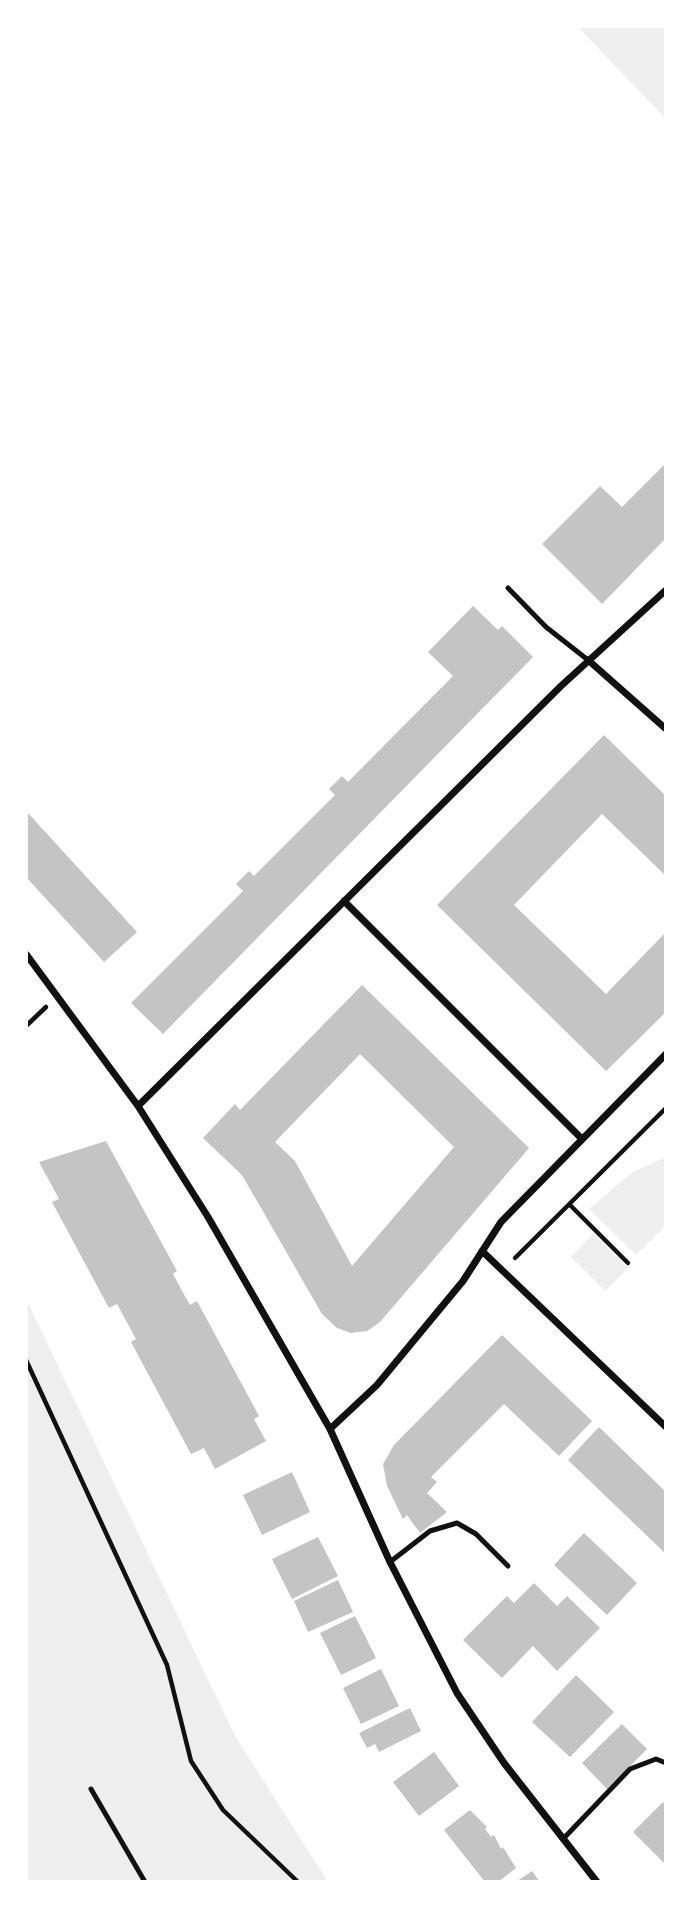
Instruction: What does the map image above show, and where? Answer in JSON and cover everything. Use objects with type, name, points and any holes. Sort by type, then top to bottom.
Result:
[{"type":"street","points":[[138,1106],[588,660],[666,590]]},
{"type":"street","points":[[588,660],[666,729]]},
{"type":"street","points":[[344,901],[582,1139]]},
{"type":"street","points":[[26,954],[138,1106],[208,1217],[330,1429],[390,1562],[457,1692],[504,1763],[597,1882]]},
{"type":"street","points":[[330,1429],[377,1385],[463,1281],[501,1222],[666,1054]]},
{"type":"street","points":[[482,1251],[666,1427]]},
{"type":"lane","points":[[508,588],[546,627],[588,660]]},
{"type":"lane","points":[[390,1562],[430,1531],[457,1523],[476,1534],[508,1566]]},
{"type":"lane","points":[[563,1839],[630,1769],[656,1759],[666,1763]]},
{"type":"lane","points":[[91,1789],[145,1882]]},
{"type":"path","points":[[503,1270],[666,1108]]},
{"type":"path","points":[[569,1205],[628,1263]]},
{"type":"path","points":[[26,1360],[167,1665],[191,1761],[223,1810],[298,1882]]},
{"type":"shaded area","points":[[577,26],[666,26],[666,119]]},
{"type":"shaded area","points":[[666,1157],[666,1225],[636,1255],[589,1209],[633,1172]]},
{"type":"shaded area","points":[[593,1234],[628,1268],[605,1291],[571,1257]]},
{"type":"shaded area","points":[[26,1299],[235,1736],[328,1882],[26,1882]]},
{"type":"building","points":[[666,463],[666,538],[602,604],[542,544],[600,486],[622,507]]},
{"type":"building","points":[[473,606],[498,630],[502,626],[533,657],[163,1034],[131,1003],[243,891],[236,884],[249,871],[254,876],[335,795],[329,789],[342,776],[348,782],[453,676],[428,652]]},
{"type":"building","points":[[604,735],[666,796],[666,876],[602,814],[514,905],[606,994],[666,932],[666,1012],[606,1071],[437,905]]},
{"type":"building","points":[[26,811],[137,932],[104,962],[26,877]]},
{"type":"building","points":[[362,985],[529,1148],[380,1322],[367,1331],[351,1333],[337,1328],[322,1314],[242,1175],[203,1138],[235,1104],[240,1110]],"holes":[[[360,1054],[454,1147],[352,1266],[295,1161],[275,1142]]]},
{"type":"building","points":[[106,1141],[177,1271],[173,1274],[181,1289],[190,1305],[197,1301],[259,1416],[254,1419],[266,1441],[215,1469],[204,1448],[191,1454],[131,1342],[136,1339],[117,1304],[109,1308],[52,1202],[59,1199],[39,1162]]},
{"type":"building","points":[[502,1335],[592,1421],[559,1456],[504,1404],[431,1477],[437,1482],[427,1493],[447,1512],[420,1533],[407,1515],[403,1519],[387,1486],[383,1464],[394,1445]]},
{"type":"building","points":[[599,1427],[666,1492],[666,1554],[568,1460]]},
{"type":"building","points":[[292,1472],[310,1512],[262,1535],[243,1495]]},
{"type":"building","points":[[584,1533],[637,1583],[607,1615],[554,1565]]},
{"type":"building","points":[[318,1537],[338,1576],[292,1599],[272,1559]]},
{"type":"building","points":[[338,1580],[353,1612],[308,1632],[294,1601]]},
{"type":"building","points":[[534,1583],[557,1606],[567,1596],[600,1628],[557,1671],[533,1646],[502,1678],[463,1640],[507,1596],[514,1603]]},
{"type":"building","points":[[355,1616],[376,1658],[341,1675],[320,1633]]},
{"type":"building","points":[[381,1669],[399,1706],[361,1724],[343,1688]]},
{"type":"building","points":[[576,1675],[614,1712],[570,1757],[532,1722]]},
{"type":"building","points":[[410,1708],[421,1731],[379,1752],[375,1744],[367,1748],[359,1733]]},
{"type":"building","points":[[622,1724],[647,1749],[607,1789],[582,1763]]},
{"type":"building","points":[[434,1752],[459,1786],[419,1816],[393,1782]]},
{"type":"building","points":[[663,1802],[666,1805],[666,1865],[633,1832]]},
{"type":"building","points":[[470,1810],[487,1827],[485,1829],[491,1837],[494,1835],[516,1868],[498,1882],[485,1882],[444,1830]]},
{"type":"building","points":[[532,1871],[540,1882],[516,1882]]}]
